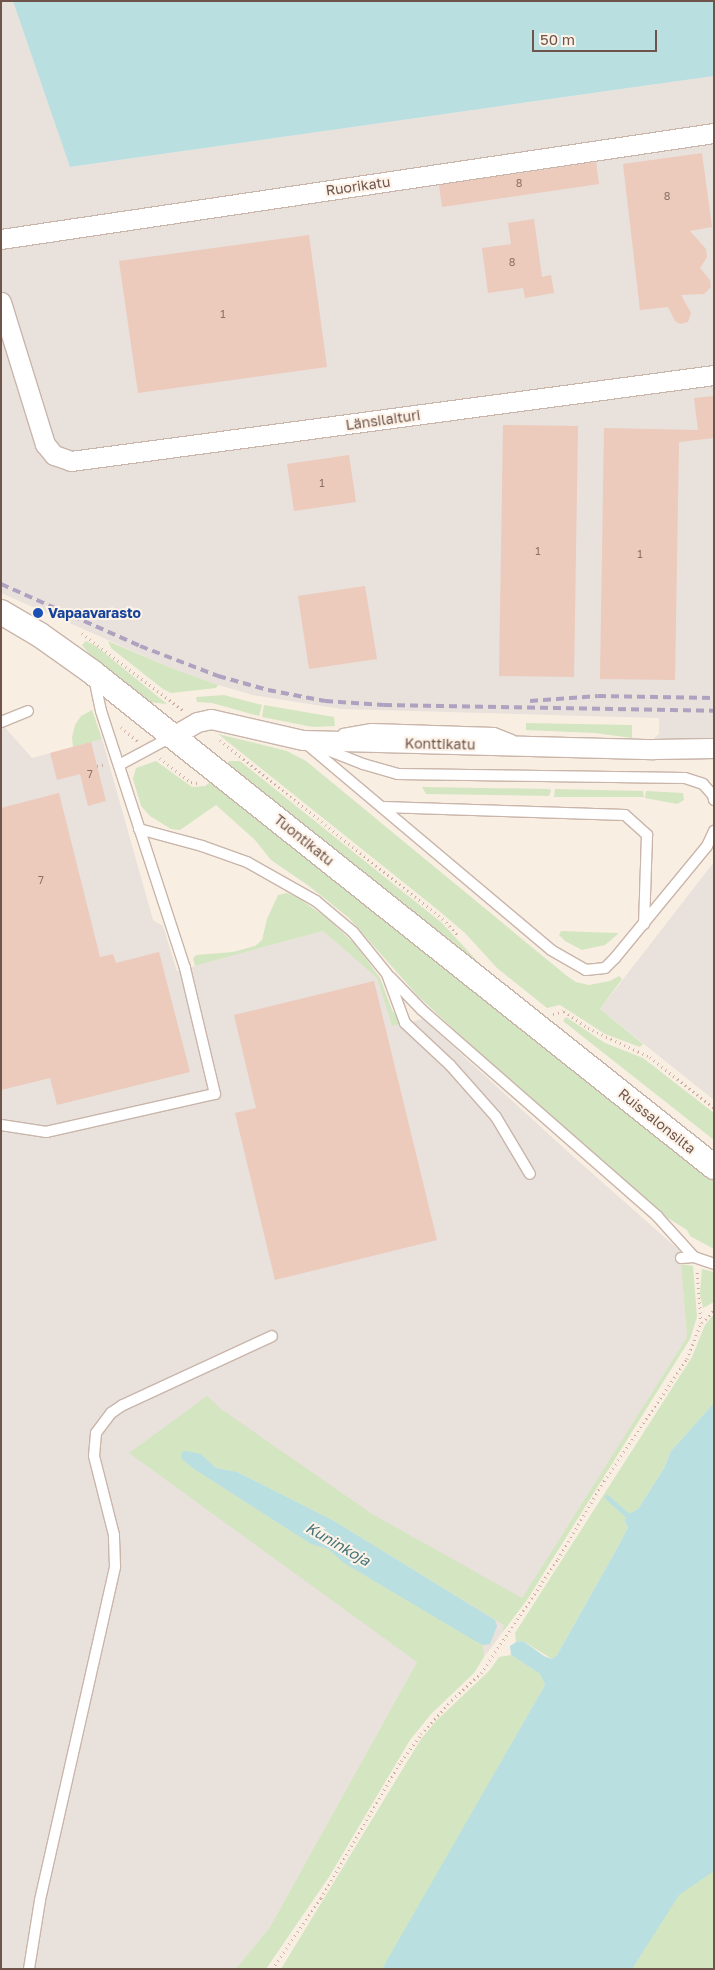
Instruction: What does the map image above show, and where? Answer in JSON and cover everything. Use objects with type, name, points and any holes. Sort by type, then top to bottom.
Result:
[{"type":"street","name":"Ruorikatu","points":[[1,239],[714,133]]},
{"type":"street","name":"Länsilaituri","points":[[1,302],[45,444],[54,454],[71,461],[714,375]]},
{"type":"street","name":"Tuontikatu","points":[[1,612],[40,635],[92,672],[600,1076]]},
{"type":"street","name":"Konttikatu","points":[[172,736],[197,722],[211,720],[303,740],[524,746],[714,748]]},
{"type":"street","name":"Ruissalonsilta","points":[[600,1076],[714,1167]]},
{"type":"lane","points":[[1,1125],[46,1132],[215,1094],[185,968],[118,765],[101,710],[92,672]]},
{"type":"lane","points":[[1,722],[28,711]]},
{"type":"lane","points":[[118,765],[172,736]]},
{"type":"lane","points":[[303,740],[363,764],[397,774],[685,778],[704,784],[714,800]]},
{"type":"lane","points":[[303,740],[552,950],[586,970],[605,968],[644,924],[707,846],[714,832]]},
{"type":"lane","points":[[383,807],[624,815],[647,835],[644,924]]},
{"type":"lane","points":[[139,828],[202,846],[247,862],[316,901],[353,932],[388,974],[422,1010],[657,1216],[694,1257]]},
{"type":"lane","points":[[388,974],[404,1023],[450,1065],[496,1117],[530,1174]]},
{"type":"lane","points":[[681,1258],[694,1257],[714,1264]]},
{"type":"lane","points":[[29,1969],[40,1900],[115,1566],[114,1535],[94,1456],[96,1433],[111,1413],[123,1406],[272,1336]]},
{"type":"path","points":[[82,633],[173,702]]},
{"type":"path","points":[[101,710],[137,740]]},
{"type":"path","points":[[215,736],[233,750]]},
{"type":"path","points":[[163,760],[191,782],[203,782]]},
{"type":"path","points":[[548,1017],[558,1011],[564,1011],[588,1028],[650,1057],[714,1108]]},
{"type":"path","points":[[694,1257],[697,1267],[701,1323]]},
{"type":"path","points":[[272,1969],[321,1898],[401,1762],[427,1727],[481,1673],[558,1559],[604,1481],[687,1359],[701,1323],[714,1310]]},
{"type":"shaded area","points":[[1,1],[13,1],[71,167],[714,76],[714,760],[654,760],[654,738],[659,734],[659,718],[341,709],[253,695],[174,669],[1,593]]},
{"type":"shaded area","points":[[1,723],[32,758],[102,739],[153,920],[163,926],[177,971],[323,931],[377,978],[392,1026],[423,1019],[680,1251],[687,1337],[505,1625],[502,1633],[484,1657],[417,1662],[270,1927],[237,1969],[1,1969]]},
{"type":"shaded area","points":[[714,862],[714,1100],[600,1009]]},
{"type":"green space","points":[[86,641],[96,646],[167,704],[147,702],[96,662],[82,645]]},
{"type":"green space","points":[[108,641],[218,685],[216,688],[171,693],[163,689],[111,648]]},
{"type":"green space","points":[[224,695],[262,705],[259,716],[212,703],[197,702],[196,697]]},
{"type":"green space","points":[[264,705],[334,717],[335,726],[313,727],[262,717]]},
{"type":"green space","points":[[92,710],[102,739],[73,747],[72,737],[75,725],[81,716]]},
{"type":"green space","points":[[526,723],[632,725],[632,738],[595,733],[526,730]]},
{"type":"green space","points":[[218,734],[287,751],[306,761],[576,982],[589,985],[610,981],[619,976],[622,979],[600,1009],[643,1044],[640,1047],[605,1034],[560,1005],[547,1008],[497,968],[465,933],[438,910]]},
{"type":"green space","points":[[156,761],[192,787],[205,786],[213,780],[714,1181],[714,1249],[690,1236],[687,1230],[652,1208],[536,1106],[417,995],[349,918],[309,886],[271,860],[255,840],[216,805],[180,830],[171,829],[150,816],[141,806],[133,779],[136,768]]},
{"type":"green space","points":[[229,761],[240,761],[442,923],[491,976],[226,766]]},
{"type":"green space","points":[[422,787],[550,789],[551,791],[549,796],[426,794]]},
{"type":"green space","points":[[555,789],[643,791],[644,797],[554,797]]},
{"type":"green space","points":[[646,791],[683,793],[684,800],[677,804],[645,798]]},
{"type":"green space","points":[[287,893],[297,897],[327,918],[356,945],[380,978],[392,1010],[401,1024],[392,1026],[377,978],[323,931],[195,966],[193,958],[196,955],[233,952],[255,946],[262,940],[267,919],[278,895]]},
{"type":"green space","points":[[561,931],[618,934],[605,945],[582,950],[565,941],[559,935]]},
{"type":"green space","points":[[566,1017],[605,1043],[643,1058],[714,1113],[714,1140],[563,1021]]},
{"type":"green space","points":[[681,1264],[693,1266],[697,1317],[690,1339],[527,1600],[502,1633],[504,1625],[334,1521],[237,1472],[216,1468],[201,1454],[181,1458],[194,1469],[311,1544],[328,1549],[344,1563],[483,1645],[484,1657],[474,1673],[431,1714],[410,1740],[329,1877],[266,1969],[236,1969],[270,1927],[417,1662],[129,1453],[207,1396],[221,1409],[372,1514],[522,1598],[687,1337]]},
{"type":"green space","points":[[702,1269],[714,1272],[714,1302],[703,1308],[700,1294]]},
{"type":"green space","points":[[714,1314],[714,1403],[671,1451],[664,1468],[638,1509],[630,1513],[624,1520],[628,1527],[557,1655],[552,1659],[523,1641],[516,1642],[515,1633],[692,1357],[705,1325]]},
{"type":"green space","points":[[511,1655],[540,1674],[545,1685],[388,1961],[382,1969],[281,1969],[421,1739],[436,1721],[490,1670],[499,1657]]},
{"type":"green space","points":[[714,1789],[714,1969],[613,1969]]},
{"type":"water","points":[[13,1],[714,1],[714,76],[70,167]]},
{"type":"water","points":[[714,1403],[714,1871],[679,1895],[632,1969],[382,1969],[545,1685],[540,1674],[511,1655],[510,1646],[516,1642],[523,1641],[544,1656],[552,1659],[557,1655],[628,1527],[624,1520],[630,1513],[638,1509],[664,1468],[671,1451]]},
{"type":"water","name":"Kuninkoja","points":[[182,1452],[201,1454],[216,1468],[237,1472],[334,1521],[495,1620],[497,1626],[490,1644],[483,1645],[477,1642],[344,1563],[328,1549],[311,1544],[194,1469],[181,1458]]},
{"type":"building","points":[[702,153],[712,227],[690,231],[706,249],[707,257],[700,268],[710,280],[711,287],[704,294],[681,295],[691,313],[688,322],[680,324],[675,321],[668,307],[640,310],[623,164]]},
{"type":"building","points":[[596,162],[599,184],[442,207],[439,185]]},
{"type":"building","points":[[534,219],[542,277],[551,275],[554,293],[525,298],[523,288],[488,293],[482,248],[511,244],[508,223]]},
{"type":"building","points":[[309,235],[327,367],[138,393],[119,261]]},
{"type":"building","points":[[714,396],[714,438],[679,442],[675,680],[600,679],[604,428],[698,430],[694,398]]},
{"type":"building","points":[[503,425],[578,426],[574,677],[499,676]]},
{"type":"building","points":[[349,455],[356,502],[294,511],[287,464]]},
{"type":"building","points":[[365,586],[377,659],[309,669],[298,596]]},
{"type":"building","points":[[91,742],[106,801],[88,806],[80,774],[57,780],[50,753]]},
{"type":"building","points":[[59,793],[100,957],[113,954],[116,963],[159,952],[190,1072],[57,1105],[50,1078],[1,1090],[1,808]]},
{"type":"building","points":[[374,981],[437,1240],[275,1280],[235,1113],[256,1108],[234,1015]]},
{"type":"waterway","points":[[607,1497],[628,1516]]},
{"type":"railway","points":[[1,584],[140,646],[218,676],[268,690],[325,701],[384,705],[714,711]]},
{"type":"railway","points":[[530,701],[598,696],[714,698]]},
{"type":"place","name":"Vapaavarasto","points":[[38,613]]}]
